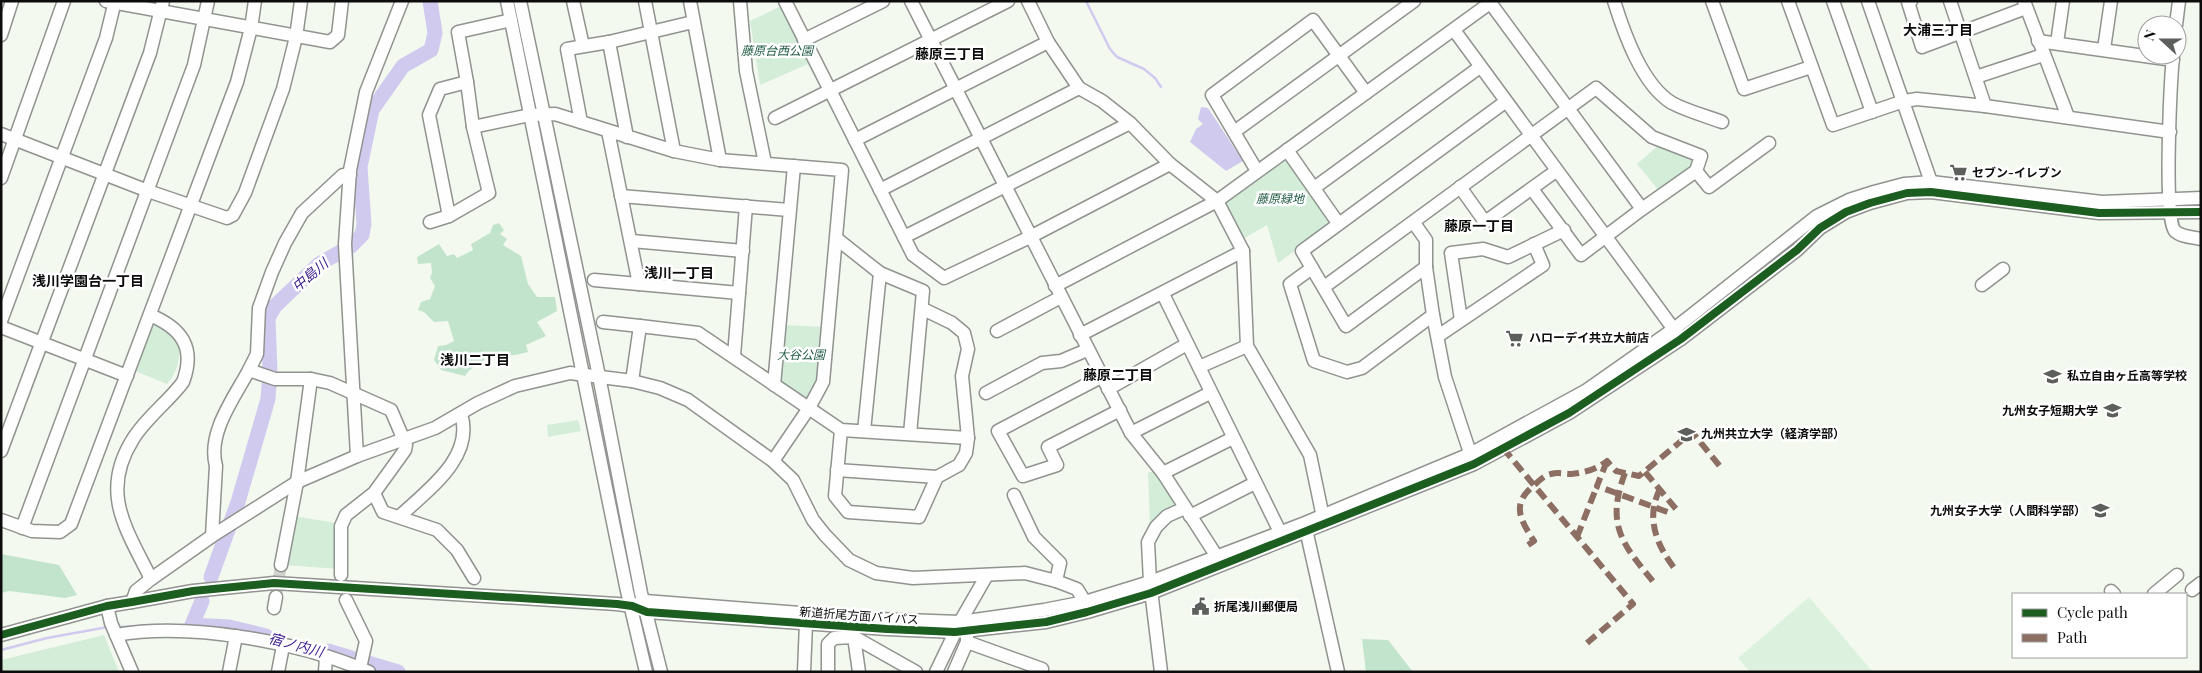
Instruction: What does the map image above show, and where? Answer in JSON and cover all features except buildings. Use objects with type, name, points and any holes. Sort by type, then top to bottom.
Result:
[{"type":"street","points":[[1,35],[12,1]]},
{"type":"street","points":[[1,178],[64,1]]},
{"type":"street","points":[[22,528],[194,65],[208,1]]},
{"type":"street","points":[[1,520],[32,531],[60,532],[71,524],[237,82],[251,28],[254,1]]},
{"type":"street","points":[[1,134],[148,191],[227,218],[233,215],[245,193],[283,89],[296,37],[300,1]]},
{"type":"street","points":[[1,321],[106,38],[112,2],[162,7],[205,20],[330,42],[338,35],[342,1]]},
{"type":"street","points":[[357,456],[345,244],[350,175],[366,92],[402,1]]},
{"type":"street","points":[[507,1],[582,374],[646,672]]},
{"type":"street","points":[[520,1],[661,672]]},
{"type":"street","points":[[573,1],[583,46]]},
{"type":"street","points":[[645,1],[674,151]]},
{"type":"street","points":[[690,1],[720,160]]},
{"type":"street","points":[[740,1],[746,71],[765,163]]},
{"type":"street","points":[[785,1],[912,255],[944,278],[1030,237],[1170,164]]},
{"type":"street","points":[[804,40],[883,1]]},
{"type":"street","points":[[911,1],[1131,434],[1163,474],[1220,561]]},
{"type":"street","points":[[775,118],[1008,1]]},
{"type":"street","points":[[1028,1],[1048,42],[1079,88],[1102,101],[1130,123],[1170,164],[1217,201],[1243,251],[1247,346],[1310,455],[1323,520]]},
{"type":"street","points":[[1234,132],[1414,1]]},
{"type":"street","points":[[1614,1],[1627,42],[1656,89],[1672,103],[1722,122]]},
{"type":"street","points":[[1712,1],[1744,89],[1811,67]]},
{"type":"street","points":[[1788,1],[1833,125],[1904,101],[1917,99],[1985,106],[2170,132]]},
{"type":"street","points":[[1833,1],[1872,112]]},
{"type":"street","points":[[1868,1],[1904,101],[1931,187]]},
{"type":"street","points":[[1911,1],[1908,2],[1922,47],[1960,33],[2025,4],[2068,117]]},
{"type":"street","points":[[1950,1],[1985,106]]},
{"type":"street","points":[[2057,43],[2063,1]]},
{"type":"street","points":[[2104,49],[2111,1]]},
{"type":"street","points":[[2177,15],[2179,1]]},
{"type":"street","points":[[997,332],[1058,292],[1217,201],[1490,2],[1569,107],[1642,209]]},
{"type":"street","points":[[1,450],[150,53],[162,7]]},
{"type":"street","points":[[430,222],[449,216],[488,193],[474,127],[458,32],[511,20]]},
{"type":"street","points":[[1257,171],[1212,95],[1313,20],[1366,93]]},
{"type":"street","points":[[581,122],[566,49],[609,42],[693,22]]},
{"type":"street","points":[[1454,30],[1530,136],[1678,334]]},
{"type":"street","points":[[2038,41],[2137,53]]},
{"type":"street","points":[[609,42],[627,138]]},
{"type":"street","points":[[855,140],[1048,42]]},
{"type":"street","points":[[1976,77],[2043,55]]},
{"type":"street","points":[[2173,65],[2169,199],[2171,224],[2175,231],[2201,239]]},
{"type":"street","points":[[1314,188],[1480,66]]},
{"type":"street","points":[[449,216],[429,115],[440,89],[467,82]]},
{"type":"street","points":[[880,190],[1079,88]]},
{"type":"street","points":[[1324,288],[1596,88],[1652,137],[1701,156],[1696,171],[1581,255],[1532,189]]},
{"type":"street","points":[[1426,267],[1346,326],[1302,251],[1506,102]]},
{"type":"street","points":[[474,127],[530,115],[555,114],[627,138],[674,151],[720,160],[842,170],[823,382],[809,408],[773,461]]},
{"type":"street","points":[[904,237],[1130,123]]},
{"type":"street","points":[[608,131],[632,241],[639,284]]},
{"type":"street","points":[[1696,171],[1709,187],[1769,143]]},
{"type":"street","points":[[1287,150],[1338,223]]},
{"type":"street","points":[[774,385],[794,166]]},
{"type":"street","points":[[1460,187],[1485,222],[1556,171]]},
{"type":"street","points":[[217,533],[216,466],[213,455],[222,421],[257,354],[259,308],[272,272],[302,213],[343,174],[350,175]]},
{"type":"street","points":[[1931,187],[2102,202],[2201,198]]},
{"type":"street","points":[[1931,187],[2099,213],[2201,212]]},
{"type":"street","name":"新道折尾方面バイパス","points":[[646,607],[878,619],[962,632],[1044,610],[1086,607],[1150,588],[1472,459],[1569,413],[1796,250],[1820,228],[1846,212],[1870,203],[1931,187]]},
{"type":"street","points":[[621,196],[789,210]]},
{"type":"street","points":[[734,356],[746,206]]},
{"type":"street","points":[[1414,223],[1426,240],[1426,267],[1445,377],[1472,459]]},
{"type":"street","points":[[1461,320],[1451,253],[1483,249],[1508,257],[1564,230]]},
{"type":"street","points":[[837,239],[880,273],[924,291],[910,434]]},
{"type":"street","points":[[632,241],[743,251]]},
{"type":"street","points":[[1438,336],[1543,265],[1534,244]]},
{"type":"street","points":[[1080,335],[1163,294],[1243,251]]},
{"type":"street","points":[[1312,268],[1290,284],[1314,361],[1347,372],[1362,368],[1433,315]]},
{"type":"street","points":[[1982,285],[2003,270]]},
{"type":"street","points":[[864,431],[880,273]]},
{"type":"street","points":[[594,280],[739,293]]},
{"type":"street","points":[[1163,294],[1210,393],[1282,535]]},
{"type":"street","points":[[837,470],[937,477],[959,465],[966,453],[968,438],[962,376],[968,349],[964,333],[952,323],[923,309]]},
{"type":"street","points":[[150,315],[168,323],[179,332],[186,345],[188,358],[184,382],[133,440],[120,469],[117,485],[117,500],[121,517],[151,579]]},
{"type":"street","points":[[603,322],[698,333],[840,430],[968,438]]},
{"type":"street","points":[[632,381],[640,326]]},
{"type":"street","points":[[1,327],[127,376]]},
{"type":"street","points":[[1108,389],[1187,344]]},
{"type":"street","points":[[1199,367],[1247,346]]},
{"type":"street","points":[[986,392],[1042,363],[1061,362],[1087,350]]},
{"type":"street","points":[[250,370],[270,377],[311,379],[330,383],[352,392],[391,410],[405,440],[405,450],[374,493],[346,514],[341,526],[341,575]]},
{"type":"street","points":[[132,602],[136,591],[151,579],[217,533],[298,482],[357,456],[435,428],[478,403],[515,386],[570,373],[632,381],[660,388],[688,400],[773,461],[793,480],[814,520],[849,560],[876,572],[913,578],[1025,573],[1077,589],[1086,607]]},
{"type":"street","points":[[1101,377],[998,431],[1023,476],[1057,465],[1048,447],[1120,410]]},
{"type":"street","points":[[281,566],[298,482],[311,379]]},
{"type":"street","points":[[1131,434],[1210,393]]},
{"type":"street","points":[[399,517],[445,472],[459,452],[464,437],[464,424],[461,414]]},
{"type":"street","points":[[840,430],[835,496],[848,512],[919,517],[937,477]]},
{"type":"street","points":[[1163,474],[1233,438]]},
{"type":"street","points":[[1161,672],[1150,588],[1148,542],[1156,527],[1167,516],[1188,512],[1256,483]]},
{"type":"street","points":[[374,493],[383,512],[437,530],[458,550],[474,578]]},
{"type":"street","points":[[1014,495],[1034,537],[1060,563],[1056,581]]},
{"type":"street","points":[[1306,527],[1338,672]]},
{"type":"street","points":[[936,672],[962,632],[987,575]]},
{"type":"street","points":[[2155,593],[2178,575]]},
{"type":"street","points":[[1,635],[107,606],[193,591],[274,583],[632,606],[806,623],[962,632],[1013,666],[1042,669]]},
{"type":"street","points":[[114,630],[194,632],[236,636],[326,656],[363,668],[366,641],[346,600]]},
{"type":"street","points":[[107,606],[114,630],[132,672]]},
{"type":"street","points":[[804,672],[806,623]]},
{"type":"street","points":[[954,672],[962,632]]},
{"type":"street","points":[[229,672],[236,636]]},
{"type":"street","points":[[854,637],[859,672]]},
{"type":"street","points":[[828,672],[828,644],[834,638],[854,637],[916,672]]},
{"type":"street","points":[[278,672],[283,646]]},
{"type":"street","points":[[1152,672],[1159,652]]},
{"type":"street","points":[[325,672],[326,656]]},
{"type":"green space","name":"藤原台西公園","points":[[781,6],[808,64],[760,85],[750,21]]},
{"type":"green space","points":[[1660,144],[1696,159],[1694,168],[1660,192],[1637,164]]},
{"type":"green space","name":"藤原緑地","points":[[1286,157],[1335,222],[1278,263],[1267,225],[1243,239],[1224,201]]},
{"type":"green space","points":[[499,223],[504,230],[500,234],[507,239],[503,245],[521,256],[528,284],[537,297],[555,297],[557,311],[537,322],[546,336],[526,345],[528,352],[508,356],[488,356],[465,376],[441,370],[434,360],[438,346],[454,341],[448,321],[434,322],[424,312],[418,310],[421,302],[430,299],[435,286],[430,278],[432,272],[431,263],[418,264],[417,257],[439,244],[447,256],[454,254],[457,258],[473,250],[471,244],[490,233],[493,225]]},
{"type":"green space","points":[[158,324],[171,333],[178,345],[179,359],[175,373],[167,384],[135,371],[151,327]]},
{"type":"green space","name":"大谷公園","points":[[785,325],[823,327],[817,382],[807,402],[779,383]]},
{"type":"green space","points":[[578,420],[581,431],[548,437],[547,425]]},
{"type":"green space","points":[[1153,471],[1178,507],[1150,527],[1148,473]]},
{"type":"green space","points":[[294,516],[336,523],[338,569],[285,565]]},
{"type":"green space","points":[[1,554],[59,565],[77,595],[65,598],[9,591],[1,593]]},
{"type":"green space","points":[[1809,597],[1873,672],[1750,672],[1738,658]]},
{"type":"green space","points":[[104,635],[119,672],[1,672],[1,660]]},
{"type":"green space","points":[[1362,639],[1388,640],[1413,672],[1366,672]]},
{"type":"shaded area","points":[[1201,107],[1208,108],[1243,161],[1226,171],[1190,142],[1196,129],[1203,124],[1198,119]]},
{"type":"waterway","name":"中島川","points":[[211,577],[238,502],[268,399],[270,372],[268,318],[275,306],[319,264],[351,246],[362,235],[364,224],[360,167],[372,110],[403,66],[431,50],[435,33],[430,1]]},
{"type":"waterway","points":[[1086,1],[1110,49],[1117,57],[1144,69],[1155,78],[1161,87]]},
{"type":"waterway","name":"宿ノ内川","points":[[202,601],[192,625],[229,627],[266,636]]},
{"type":"waterway","points":[[181,625],[192,625]]},
{"type":"waterway","points":[[116,627],[145,626]]},
{"type":"waterway","points":[[1,650],[47,638],[108,627]]},
{"type":"waterway","name":"宿ノ内川","points":[[328,651],[398,672]]},
{"type":"tunnel","points":[[276,597],[281,565]]},
{"type":"marked path","points":[[1528,545],[1534,541],[1522,520],[1520,507],[1522,500],[1532,487],[1548,475],[1556,473],[1581,473],[1607,461],[1616,471],[1639,476],[1692,432],[1723,470]]},
{"type":"marked path","points":[[1503,448],[1633,604],[1587,643]]},
{"type":"marked path","points":[[1607,461],[1597,486],[1670,513]]},
{"type":"marked path","points":[[1645,472],[1676,509]]},
{"type":"marked path","points":[[1625,473],[1619,491],[1617,521],[1626,546],[1656,585]]},
{"type":"marked path","points":[[1577,537],[1597,486]]},
{"type":"marked path","points":[[1660,489],[1653,510],[1653,521],[1658,541],[1675,569]]},
{"type":"cycle path","points":[[1,635],[107,606],[193,591],[274,583],[617,604],[632,606],[647,612],[887,629],[955,632],[1046,622],[1151,593],[1474,464],[1569,413],[1681,339],[1797,250],[1820,228],[1846,212],[1870,203],[1907,193],[1931,192],[2099,213],[2201,212]]},
{"type":"place","name":"セブン-イレブン","points":[[1958,173]]},
{"type":"place","name":"ハローデイ共立大前店","points":[[1515,338]]},
{"type":"place","name":"私立自由ヶ丘高等学校","points":[[2053,376]]},
{"type":"place","name":"九州女子短期大学","points":[[2112,411]]},
{"type":"place","name":"九州共立大学（経済学部）","points":[[1687,434]]},
{"type":"place","name":"九州女子大学（人間科学部）","points":[[2100,511]]},
{"type":"place","name":"折尾浅川郵便局","points":[[1200,607]]},
{"type":"district","name":"大浦三丁目","points":[[1938,30]]},
{"type":"district","name":"藤原三丁目","points":[[950,54]]},
{"type":"district","name":"藤原一丁目","points":[[1479,226]]},
{"type":"district","name":"浅川一丁目","points":[[679,273]]},
{"type":"district","name":"浅川学園台一丁目","points":[[88,281]]},
{"type":"district","name":"浅川二丁目","points":[[475,360]]},
{"type":"district","name":"藤原二丁目","points":[[1118,375]]}]
